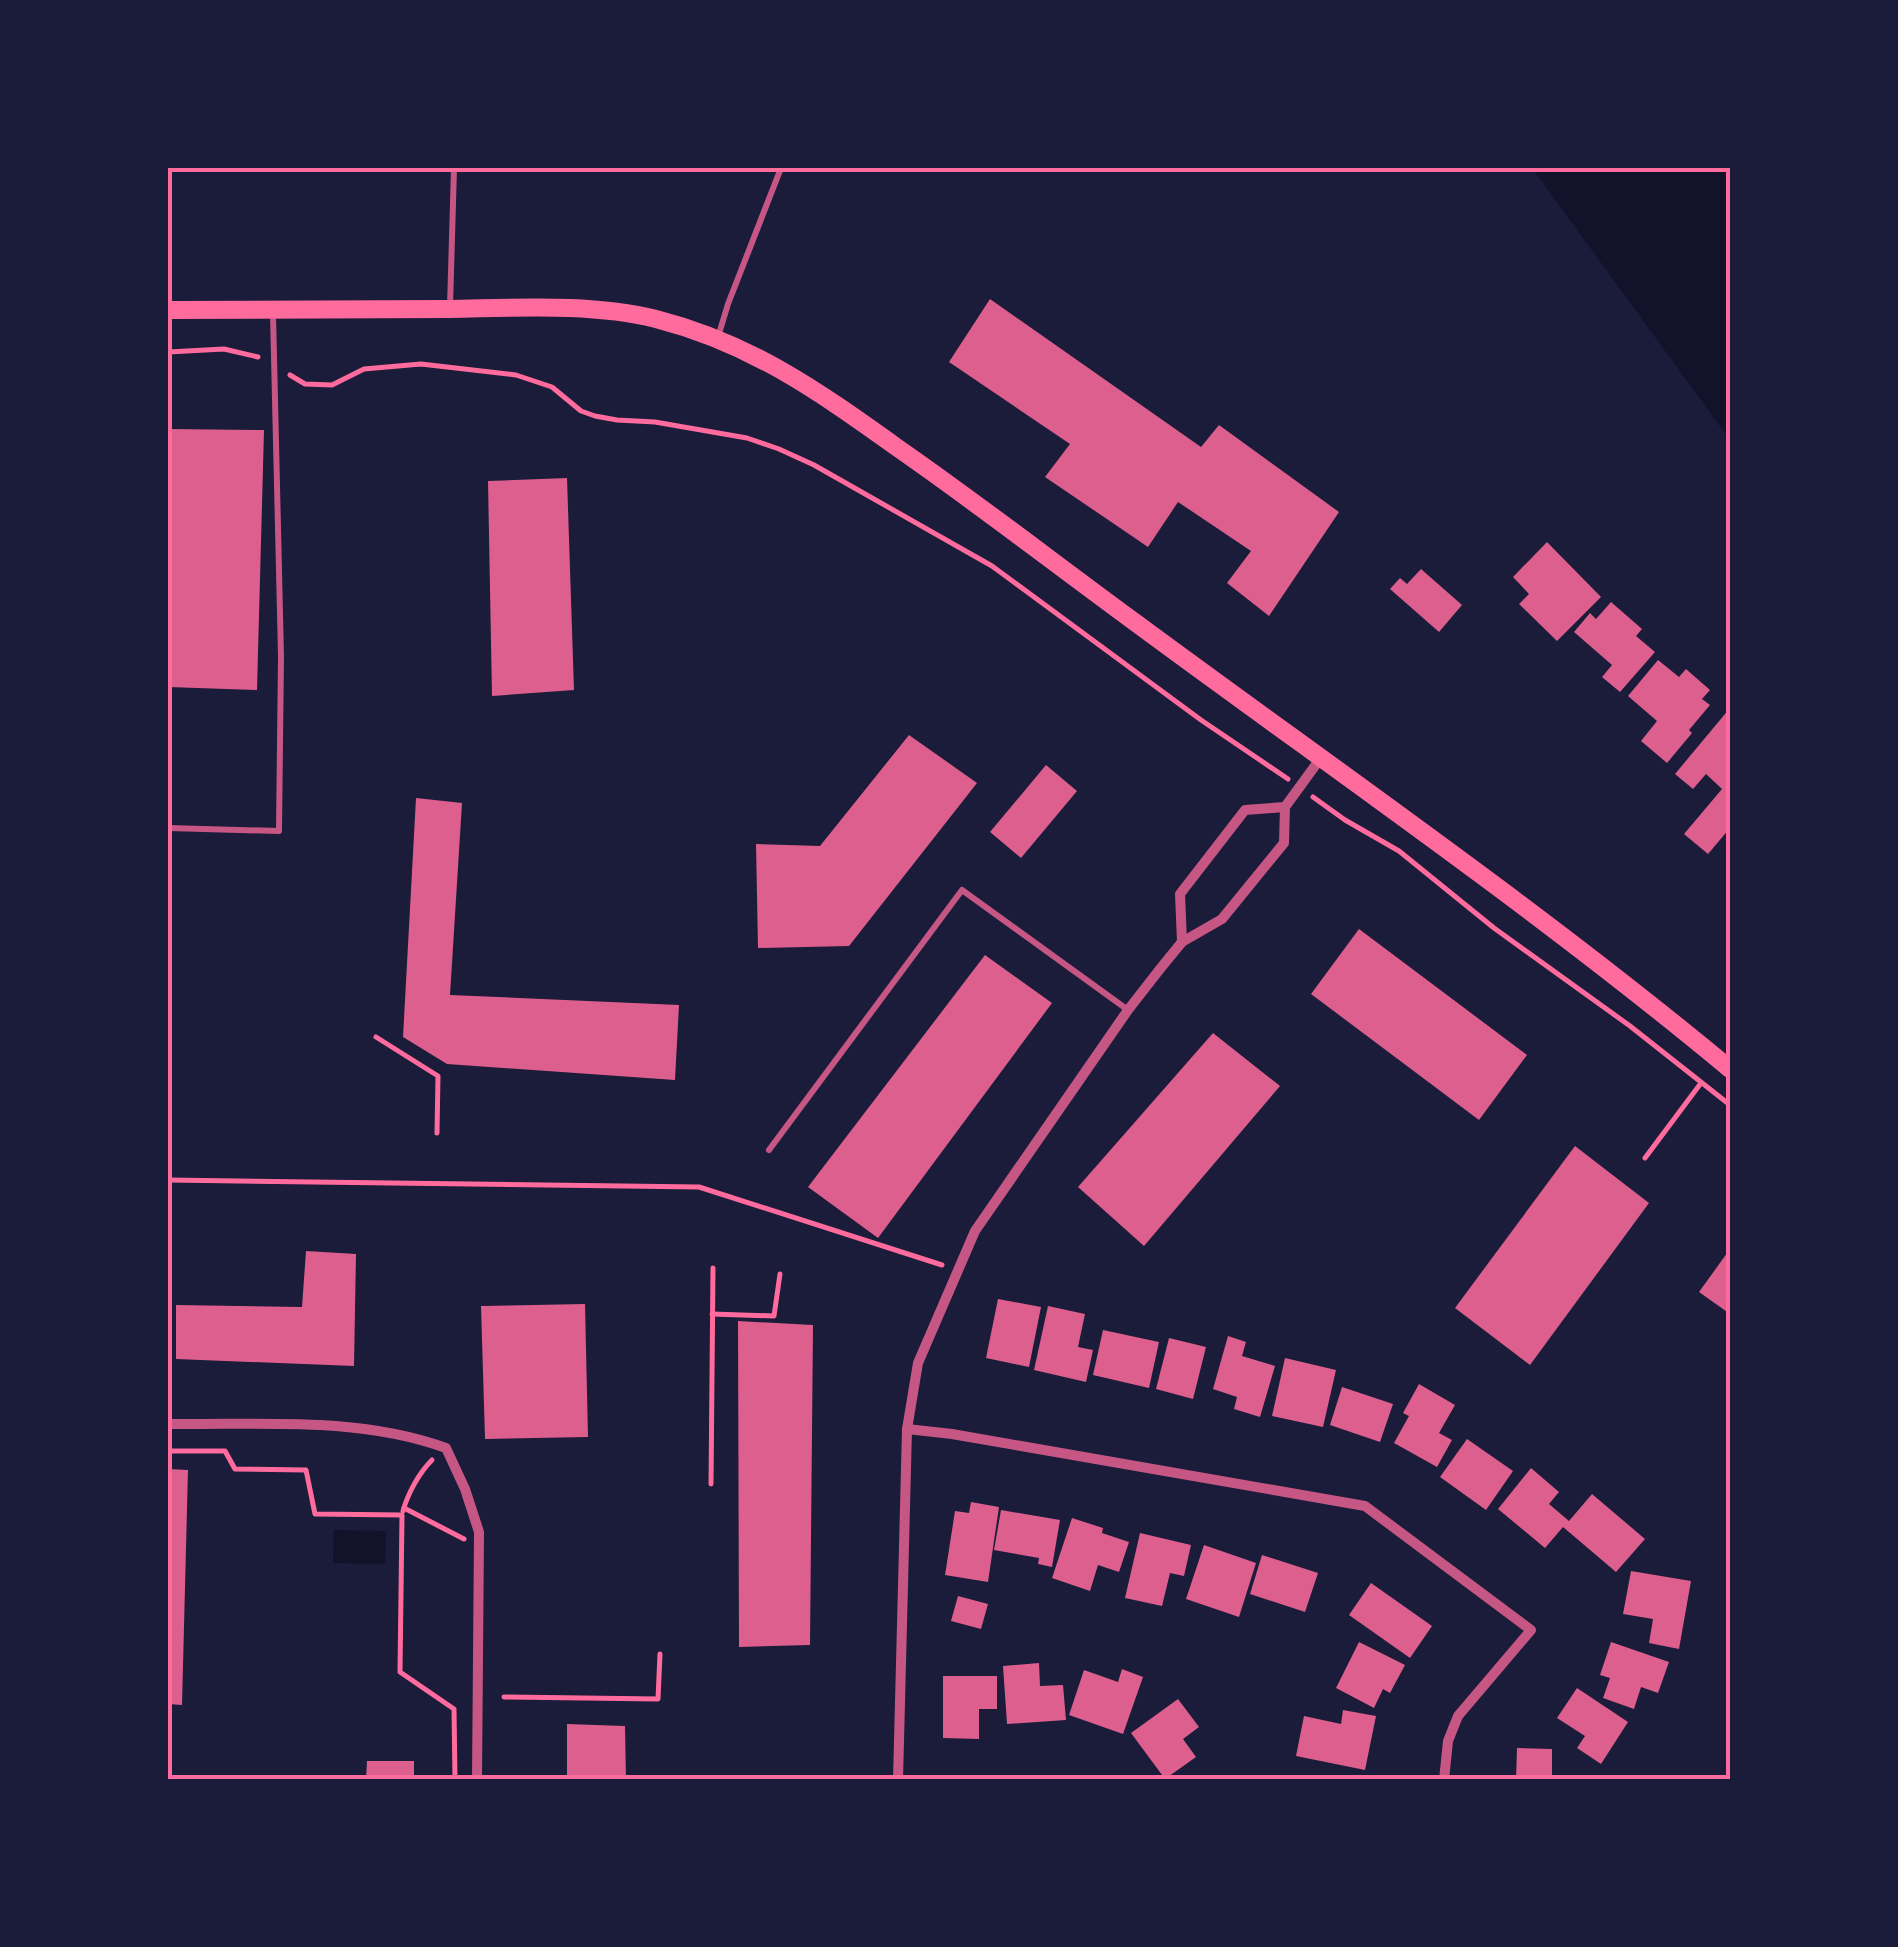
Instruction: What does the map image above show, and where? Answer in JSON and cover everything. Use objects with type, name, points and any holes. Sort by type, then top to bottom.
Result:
[{"type":"main road","points":[[168,310],[613,311],[718,338],[766,360],[812,387],[927,468],[1462,861],[1650,1003],[1730,1070]]},
{"type":"street","points":[[898,1780],[907,1429],[918,1362],[956,1270],[975,1231],[1128,1010],[1182,942],[1222,919],[1284,843],[1285,807],[1320,759]]},
{"type":"street","points":[[1182,942],[1180,894],[1245,810],[1285,807]]},
{"type":"street","points":[[168,1424],[346,1426],[446,1448],[479,1532],[477,1780]]},
{"type":"street","points":[[907,1429],[1365,1506],[1531,1630],[1458,1716],[1448,1741],[1444,1780]]},
{"type":"lane","points":[[450,309],[454,168]]},
{"type":"lane","points":[[718,338],[781,168]]},
{"type":"lane","points":[[168,828],[279,831],[280,656],[273,310]]},
{"type":"lane","points":[[769,1150],[962,890],[1128,1010]]},
{"type":"path","points":[[168,352],[224,349],[259,357],[306,384],[319,386],[332,385],[364,369],[421,364],[516,374],[552,388],[581,411],[595,416],[747,438],[779,449],[992,566],[1201,720],[1345,820],[1399,851],[1494,928],[1630,1026],[1730,1105]]},
{"type":"path","points":[[376,1036],[438,1076],[437,1133]]},
{"type":"path","points":[[1645,1158],[1701,1082]]},
{"type":"path","points":[[168,1180],[699,1187],[956,1270]]},
{"type":"path","points":[[711,1484],[713,1268]]},
{"type":"path","points":[[712,1314],[774,1316],[780,1274]]},
{"type":"path","points":[[446,1448],[425,1467],[406,1499],[403,1512],[400,1672],[454,1708],[456,1780]]},
{"type":"path","points":[[168,1451],[225,1451],[235,1470],[306,1470],[315,1514],[403,1512],[478,1544]]},
{"type":"path","points":[[504,1697],[658,1698],[660,1654]]},
{"type":"shaded area","points":[[1532,168],[1730,168],[1730,440]]},
{"type":"shaded area","points":[[334,1530],[386,1531],[385,1564],[333,1563]]},
{"type":"building","points":[[990,299],[1201,447],[1219,425],[1339,512],[1269,616],[1227,583],[1251,551],[1178,502],[1148,547],[1045,477],[1070,444],[949,362]]},
{"type":"building","points":[[168,429],[264,430],[257,690],[168,687]]},
{"type":"building","points":[[567,478],[574,690],[492,696],[488,481]]},
{"type":"building","points":[[1547,542],[1601,597],[1557,641],[1519,604],[1529,594],[1513,577]]},
{"type":"building","points":[[1421,569],[1462,605],[1439,632],[1390,589],[1400,578],[1407,584]]},
{"type":"building","points":[[1611,602],[1642,629],[1636,636],[1655,652],[1620,692],[1602,677],[1612,665],[1574,632],[1590,613],[1596,619]]},
{"type":"building","points":[[1658,660],[1679,677],[1686,669],[1710,690],[1702,699],[1710,705],[1667,763],[1641,741],[1657,721],[1628,696]]},
{"type":"building","points":[[1730,708],[1730,828],[1708,854],[1684,834],[1722,789],[1706,774],[1693,789],[1675,774]]},
{"type":"building","points":[[909,735],[977,783],[849,946],[758,948],[756,844],[820,846]]},
{"type":"building","points":[[1046,765],[1077,791],[1021,858],[990,832]]},
{"type":"building","points":[[416,798],[462,803],[450,995],[679,1005],[675,1080],[447,1064],[403,1037]]},
{"type":"building","points":[[1359,929],[1527,1055],[1479,1120],[1311,994]]},
{"type":"building","points":[[985,955],[1052,1003],[878,1238],[808,1187]]},
{"type":"building","points":[[1213,1033],[1280,1086],[1144,1246],[1078,1187]]},
{"type":"building","points":[[1575,1146],[1649,1203],[1530,1365],[1455,1308]]},
{"type":"building","points":[[1730,1249],[1730,1314],[1699,1292]]},
{"type":"building","points":[[306,1251],[356,1254],[354,1366],[176,1359],[176,1305],[302,1307]]},
{"type":"building","points":[[998,1299],[1041,1307],[1029,1367],[986,1358]]},
{"type":"building","points":[[585,1304],[588,1437],[485,1439],[481,1306]]},
{"type":"building","points":[[1048,1306],[1085,1314],[1078,1347],[1093,1350],[1086,1382],[1034,1370]]},
{"type":"building","points":[[738,1321],[813,1325],[810,1645],[739,1647]]},
{"type":"building","points":[[1103,1330],[1159,1342],[1149,1388],[1093,1375]]},
{"type":"building","points":[[1228,1336],[1246,1342],[1242,1356],[1275,1366],[1260,1417],[1234,1409],[1237,1397],[1213,1389]]},
{"type":"building","points":[[1169,1338],[1206,1347],[1193,1399],[1156,1389]]},
{"type":"building","points":[[1285,1358],[1336,1370],[1323,1427],[1272,1416]]},
{"type":"building","points":[[1419,1384],[1455,1405],[1439,1433],[1452,1440],[1437,1467],[1394,1443],[1409,1416],[1403,1413]]},
{"type":"building","points":[[1342,1387],[1393,1404],[1380,1442],[1330,1425]]},
{"type":"building","points":[[1467,1439],[1513,1471],[1486,1510],[1440,1477]]},
{"type":"building","points":[[1531,1468],[1559,1492],[1549,1504],[1569,1521],[1592,1494],[1645,1539],[1616,1572],[1563,1527],[1545,1548],[1498,1509]]},
{"type":"building","points":[[168,1469],[188,1470],[182,1705],[168,1704]]},
{"type":"building","points":[[971,1502],[999,1507],[988,1582],[945,1575],[955,1511],[969,1513]]},
{"type":"building","points":[[1001,1510],[1060,1520],[1052,1567],[1038,1564],[1039,1558],[994,1550]]},
{"type":"building","points":[[1072,1518],[1129,1542],[1119,1572],[1098,1565],[1090,1591],[1052,1578]]},
{"type":"building","points":[[1140,1533],[1191,1545],[1184,1576],[1170,1573],[1162,1606],[1125,1598]]},
{"type":"building","points":[[1204,1545],[1256,1563],[1239,1617],[1186,1599]]},
{"type":"building","points":[[1262,1555],[1318,1573],[1305,1612],[1250,1594]]},
{"type":"building","points":[[1631,1571],[1691,1581],[1679,1649],[1649,1643],[1653,1619],[1623,1614]]},
{"type":"building","points":[[1371,1583],[1432,1626],[1410,1658],[1349,1615]]},
{"type":"building","points":[[958,1596],[988,1604],[981,1629],[951,1621]]},
{"type":"building","points":[[1359,1642],[1405,1665],[1390,1693],[1383,1689],[1374,1708],[1336,1688]]},
{"type":"building","points":[[1611,1642],[1669,1662],[1658,1693],[1641,1687],[1634,1709],[1603,1698],[1610,1678],[1600,1675]]},
{"type":"building","points":[[1039,1663],[1040,1686],[1063,1685],[1066,1720],[1007,1724],[1003,1666]]},
{"type":"building","points":[[1122,1669],[1143,1677],[1123,1734],[1069,1715],[1084,1670],[1118,1682]]},
{"type":"building","points":[[943,1676],[997,1676],[997,1709],[979,1709],[979,1739],[943,1738]]},
{"type":"building","points":[[1577,1688],[1628,1722],[1601,1764],[1577,1748],[1585,1736],[1557,1718]]},
{"type":"building","points":[[1178,1699],[1199,1727],[1183,1739],[1196,1757],[1165,1779],[1131,1733]]},
{"type":"building","points":[[1343,1710],[1376,1716],[1365,1770],[1296,1756],[1304,1716],[1341,1724]]},
{"type":"building","points":[[567,1724],[625,1726],[626,1780],[567,1780]]},
{"type":"building","points":[[1517,1748],[1552,1749],[1552,1780],[1516,1780]]},
{"type":"building","points":[[367,1761],[414,1761],[414,1780],[366,1780]]}]
